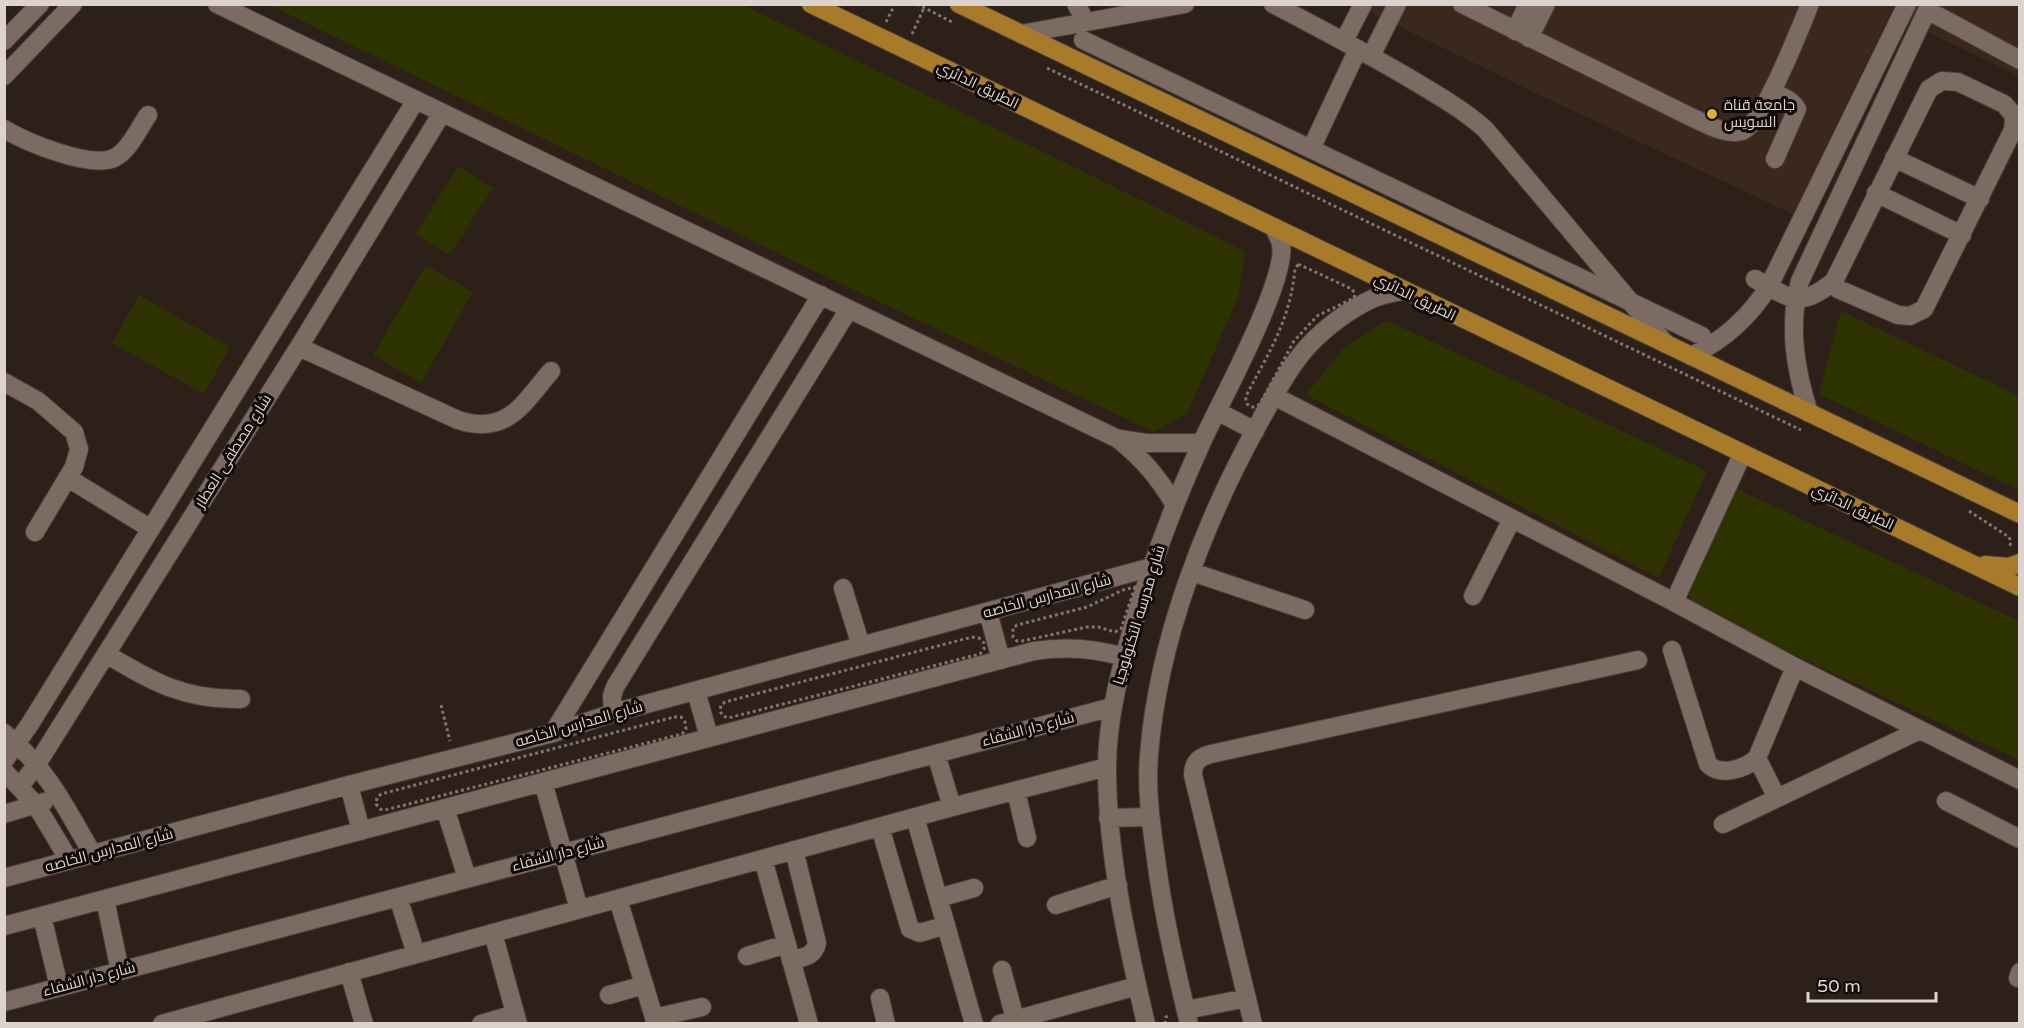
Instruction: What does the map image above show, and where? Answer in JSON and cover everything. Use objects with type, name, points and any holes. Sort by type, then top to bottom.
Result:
[{"type":"main road","name":"الطريق الدائري","points":[[811,4],[2019,587]]},
{"type":"main road","points":[[959,4],[2011,510],[2019,526]]},
{"type":"main road","points":[[1971,563],[2009,567],[2019,563]]},
{"type":"street","points":[[4,41],[40,4]]},
{"type":"street","points":[[4,76],[73,4]]},
{"type":"street","points":[[217,4],[1118,439],[1153,472],[1174,505]]},
{"type":"street","points":[[1076,4],[1084,31],[1311,149],[1702,336]]},
{"type":"street","points":[[1021,34],[1084,31],[1185,4]]},
{"type":"street","points":[[1273,4],[1358,49],[1456,106],[1485,129],[1667,345]]},
{"type":"street","points":[[1358,49],[1363,4]]},
{"type":"street","points":[[1311,149],[1358,49],[1397,4]]},
{"type":"street","points":[[1462,4],[1720,129],[1733,132],[1744,131],[1755,122],[1772,92],[1810,4]]},
{"type":"street","points":[[1522,34],[1528,4]]},
{"type":"street","points":[[1522,34],[1546,4]]},
{"type":"street","points":[[1691,356],[1736,328],[1759,301],[1764,279],[1907,4]]},
{"type":"street","points":[[1809,413],[1802,391],[1794,345],[1795,298],[1805,270],[1929,7],[2019,60]]},
{"type":"street","points":[[1764,279],[1781,294],[1795,298],[1812,296],[1834,281],[1929,89],[1935,84],[1942,81],[1958,82],[2004,104],[2014,119],[2013,130],[1924,309],[1910,316],[1898,315],[1838,289],[1834,281]]},
{"type":"street","points":[[1772,92],[1794,104],[1797,110],[1775,159]]},
{"type":"street","name":"شارع مصطفى العطار","points":[[4,761],[11,738],[151,529],[416,100]]},
{"type":"street","name":"شارع مصطفى العطار","points":[[20,786],[37,764],[106,654],[442,113]]},
{"type":"street","points":[[4,129],[40,148],[68,156],[106,160],[122,152],[148,115]]},
{"type":"street","points":[[1894,158],[1980,199]]},
{"type":"street","points":[[1876,193],[1962,235]]},
{"type":"street","name":"شارع مدرسه التكنولوجيا","points":[[1146,1023],[1118,885],[1108,818],[1107,767],[1112,707],[1124,657],[1174,505],[1257,327],[1280,266],[1281,245],[1274,227]]},
{"type":"street","points":[[1247,998],[1188,1017],[1160,889],[1150,817],[1149,756],[1160,685],[1170,642],[1192,572],[1231,474],[1291,367],[1311,343],[1359,306],[1374,298],[1402,291]]},
{"type":"street","points":[[553,733],[820,295]]},
{"type":"street","points":[[613,713],[612,696],[615,687],[849,309]]},
{"type":"street","points":[[276,327],[300,344],[458,420],[473,425],[489,425],[511,416],[518,411],[551,370]]},
{"type":"street","points":[[4,382],[38,401],[74,432],[79,449],[74,467],[35,532]]},
{"type":"street","points":[[1274,396],[1674,602],[1795,667],[2019,780]]},
{"type":"street","points":[[1217,411],[1255,431]]},
{"type":"street","points":[[1118,439],[1146,443],[1201,443]]},
{"type":"street","points":[[201,449],[225,464]]},
{"type":"street","points":[[1674,602],[1742,455]]},
{"type":"street","points":[[68,478],[151,529]]},
{"type":"street","points":[[1473,596],[1512,519]]},
{"type":"street","points":[[663,553],[688,569]]},
{"type":"street","name":"شارع المدارس الخاصه","points":[[4,878],[454,758],[493,756],[613,713],[1152,567]]},
{"type":"street","points":[[1192,572],[1305,610]]},
{"type":"street","points":[[843,588],[861,646]]},
{"type":"street","points":[[988,612],[1001,660]]},
{"type":"street","points":[[4,926],[446,808],[503,786],[543,782],[1034,651],[1068,647],[1107,652],[1124,657]]},
{"type":"street","points":[[1672,650],[1708,764],[1716,770],[1726,771],[1749,764],[1757,758],[1795,667]]},
{"type":"street","points":[[106,654],[164,686],[188,695],[214,700],[241,699]]},
{"type":"street","points":[[1253,1023],[1193,774],[1193,767],[1197,760],[1211,754],[1638,660]]},
{"type":"street","points":[[696,691],[709,737]]},
{"type":"street","name":"شارع دار الشفاء","points":[[4,1002],[1112,707]]},
{"type":"street","points":[[1723,824],[1920,730]]},
{"type":"street","points":[[11,738],[37,764],[60,797],[93,855]]},
{"type":"street","points":[[936,754],[952,807]]},
{"type":"street","points":[[1757,758],[1777,798]]},
{"type":"street","points":[[162,1023],[219,1016],[349,972],[915,817],[1107,767]]},
{"type":"street","points":[[4,771],[36,805],[69,860]]},
{"type":"street","points":[[543,782],[579,909]]},
{"type":"street","points":[[349,785],[361,831]]},
{"type":"street","points":[[1016,790],[1027,838]]},
{"type":"street","points":[[4,814],[60,797]]},
{"type":"street","points":[[1946,801],[2019,839]]},
{"type":"street","points":[[446,808],[467,878]]},
{"type":"street","points":[[915,817],[974,1023]]},
{"type":"street","points":[[1108,818],[1150,817]]},
{"type":"street","points":[[880,827],[910,929],[920,933],[946,925]]},
{"type":"street","points":[[747,956],[789,952],[809,956],[817,943],[794,850]]},
{"type":"street","points":[[763,859],[809,1023]]},
{"type":"street","points":[[1056,905],[1118,885]]},
{"type":"street","points":[[938,898],[974,888]]},
{"type":"street","points":[[398,897],[416,954]]},
{"type":"street","points":[[105,899],[120,971]]},
{"type":"street","points":[[618,899],[655,1021],[702,1007]]},
{"type":"street","points":[[42,916],[59,987]]},
{"type":"street","points":[[481,1023],[517,1019],[493,933]]},
{"type":"street","points":[[1002,970],[1018,1021],[1137,986]]},
{"type":"street","points":[[349,972],[364,1023]]},
{"type":"street","points":[[609,995],[644,985]]},
{"type":"street","points":[[880,998],[886,1023]]},
{"type":"path","points":[[886,22],[895,4]]},
{"type":"path","points":[[917,4],[956,23]]},
{"type":"path","points":[[903,31],[912,35],[924,8]]},
{"type":"path","points":[[877,18],[895,26]]},
{"type":"path","points":[[1040,64],[1801,430]]},
{"type":"path","points":[[1298,265],[1352,290],[1355,294],[1354,298],[1317,316],[1294,341],[1258,406],[1253,408],[1248,406],[1245,401],[1246,396],[1288,312],[1295,269],[1298,265]]},
{"type":"path","points":[[1965,508],[2009,537],[2010,548],[2003,553]]},
{"type":"path","points":[[1134,587],[1120,629],[1116,632],[1098,627],[1087,627],[1017,641],[1013,638],[1012,632],[1017,625],[1087,607],[1134,587]]},
{"type":"path","points":[[972,637],[984,642],[984,649],[980,654],[728,718],[720,711],[721,705],[725,702],[972,637]]},
{"type":"path","points":[[441,705],[454,758]]},
{"type":"path","points":[[674,717],[681,717],[686,722],[686,729],[682,734],[503,786],[385,810],[376,804],[381,794],[493,756],[674,717]]},
{"type":"path","points":[[493,756],[503,786]]},
{"type":"shaded area","name":"جامعة قناة السويس","points":[[1355,5],[2019,5],[2019,76],[1890,14],[1793,214]]},
{"type":"green space","points":[[270,5],[743,5],[1245,251],[1239,295],[1187,414],[1154,432],[810,269]]},
{"type":"green space","points":[[459,166],[493,188],[449,255],[415,234]]},
{"type":"green space","points":[[426,265],[473,292],[421,383],[373,355]]},
{"type":"green space","points":[[139,295],[230,347],[204,394],[112,343]]},
{"type":"green space","points":[[1841,311],[2019,396],[2019,490],[1819,394]]},
{"type":"green space","points":[[1386,320],[1707,471],[1659,578],[1306,395],[1343,349]]},
{"type":"green space","points":[[1737,489],[2019,621],[2019,760],[1699,610],[1688,594]]},
{"type":"place","name":"جامعة قناة السويس","points":[[1712,114]]}]
